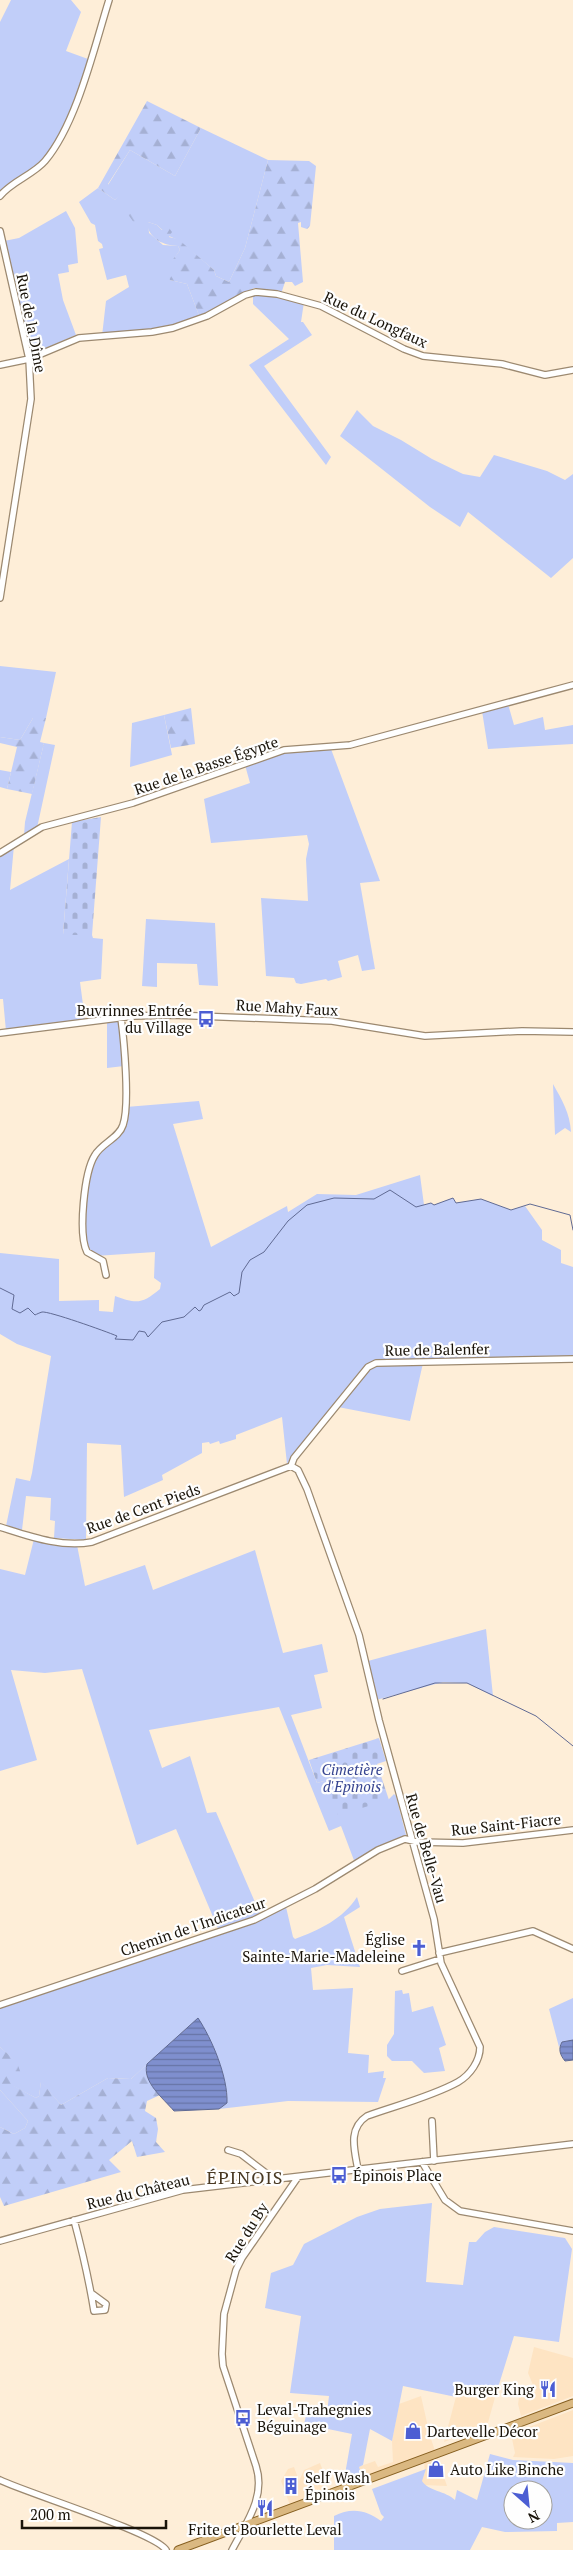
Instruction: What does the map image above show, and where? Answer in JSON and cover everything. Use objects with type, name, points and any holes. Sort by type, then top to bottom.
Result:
[{"type":"main road","points":[[178,2550],[573,2403]]},
{"type":"street","points":[[0,196],[39,167],[56,145],[77,100],[109,0]]},
{"type":"street","name":"Rue de la Dîme","points":[[0,230],[29,359],[31,399],[0,598]]},
{"type":"street","name":"Rue du Longfaux","points":[[0,365],[29,359],[79,338],[152,332],[173,328],[207,316],[245,295],[256,292],[277,294],[321,306],[404,349],[423,356],[502,364],[545,375],[573,370]]},
{"type":"street","name":"Rue de la Basse Égypte","points":[[0,853],[42,827],[133,803],[279,752],[350,745],[573,685]]},
{"type":"street","name":"Rue Mahy Faux","points":[[0,1033],[121,1018],[172,1015],[332,1021],[425,1036],[573,1032]]},
{"type":"street","points":[[106,1275],[103,1261],[87,1252],[83,1231],[90,1165],[96,1152],[118,1134],[124,1120],[125,1075],[121,1018]]},
{"type":"street","name":"Rue de Balenfer","points":[[290,1466],[294,1458],[368,1367],[376,1363],[573,1359]]},
{"type":"street","name":"Rue de Cent Pieds","points":[[0,1527],[50,1540],[78,1544],[92,1542],[290,1466]]},
{"type":"street","name":"Rue de Belle-Vau","points":[[290,1466],[298,1470],[307,1489],[359,1635],[379,1720],[434,1920],[440,1956],[478,2042],[479,2056],[472,2068],[458,2082],[362,2119],[353,2136],[358,2170]]},
{"type":"street","name":"Rue Saint-Fiacre","points":[[412,1840],[418,1842],[470,1842],[573,1830]]},
{"type":"street","name":"Chemin de l'Indicateur","points":[[0,2005],[254,1920],[315,1890],[378,1850],[405,1839],[412,1840]]},
{"type":"street","points":[[402,1971],[440,1956],[533,1931],[573,1949]]},
{"type":"street","points":[[432,2121],[434,2161]]},
{"type":"street","points":[[298,2177],[573,2144]]},
{"type":"street","points":[[228,2150],[241,2154],[275,2180]]},
{"type":"street","points":[[422,2162],[445,2200],[460,2211],[573,2231]]},
{"type":"street","name":"Rue du Château","points":[[0,2240],[183,2190],[298,2177]]},
{"type":"street","name":"Rue du By","points":[[232,2550],[247,2525],[259,2491],[258,2472],[224,2366],[224,2314],[236,2270],[242,2258],[298,2177]]},
{"type":"street","name":"Rue du Château","points":[[74,2220],[87,2268],[91,2293]]},
{"type":"street","points":[[0,2480],[154,2540],[166,2550]]},
{"type":"shaded area","points":[[198,2018],[209,2036],[222,2070],[227,2103],[219,2109],[174,2111],[150,2083],[146,2071],[147,2064]]},
{"type":"shaded area","points":[[573,2040],[573,2060],[565,2061],[560,2052],[560,2047],[562,2042]]},
{"type":"shaded area","points":[[534,2347],[573,2358],[573,2396],[521,2416],[518,2404],[519,2398],[536,2392],[528,2373]]},
{"type":"shaded area","points":[[458,2389],[496,2394],[487,2426],[444,2442]]},
{"type":"shaded area","points":[[421,2396],[430,2436],[447,2486],[424,2485],[421,2481],[425,2473],[424,2460],[365,2482],[358,2467],[375,2461],[378,2467],[393,2462],[392,2441],[399,2404]]},
{"type":"shaded area","points":[[573,2410],[573,2456],[554,2459],[513,2457],[515,2453],[511,2434]]},
{"type":"shaded area","points":[[320,2463],[326,2479],[323,2487],[324,2491],[290,2505],[281,2481],[288,2469],[294,2467],[299,2481],[304,2470]]},
{"type":"green space","points":[[11,0],[71,0],[81,12],[66,51],[88,59],[69,114],[56,142],[40,163],[0,193],[0,22]]},
{"type":"green space","points":[[147,101],[201,128],[175,176],[130,150],[108,184],[120,196],[115,200],[98,188]]},
{"type":"green space","points":[[201,128],[268,160],[245,248],[229,282],[216,276],[214,270],[178,240],[169,236],[157,225],[148,222],[149,233],[163,245],[178,246],[180,250],[169,266],[170,280],[187,284],[200,318],[166,328],[102,336],[106,301],[129,287],[126,275],[107,280],[99,249],[103,248],[102,244],[98,241],[95,225],[91,223],[79,202],[98,188],[115,200],[119,196],[108,185],[130,150],[175,176]]},
{"type":"green space","points":[[268,160],[309,161],[316,166],[310,226],[307,229],[301,227],[301,222],[298,223],[303,282],[295,286],[292,282],[285,282],[281,294],[254,288],[200,318],[187,284],[170,280],[165,270],[180,250],[178,246],[158,241],[151,234],[147,225],[135,224],[122,206],[128,205],[143,213],[148,222],[157,225],[162,230],[169,228],[172,232],[169,237],[178,239],[214,270],[216,276],[229,282],[245,248]]},
{"type":"green space","points":[[66,211],[75,228],[78,263],[68,265],[69,272],[58,274],[63,300],[76,335],[32,354],[4,241],[19,238]]},
{"type":"green space","points":[[258,293],[304,302],[301,322],[303,322],[312,335],[264,366],[331,457],[326,465],[249,365],[289,339],[253,304],[253,294]]},
{"type":"green space","points":[[357,410],[373,426],[463,474],[480,477],[494,455],[547,471],[565,480],[573,474],[573,558],[551,578],[468,512],[460,527],[430,507],[340,436]]},
{"type":"green space","points":[[0,666],[56,672],[46,718],[33,718],[20,740],[0,737]]},
{"type":"green space","points":[[508,704],[514,725],[543,717],[545,730],[573,725],[573,744],[488,749],[482,711]]},
{"type":"green space","points":[[191,708],[195,744],[171,748],[164,715]]},
{"type":"green space","points":[[164,715],[172,755],[130,767],[132,723]]},
{"type":"green space","points":[[33,718],[46,718],[40,742],[44,743],[32,794],[7,789],[17,747],[0,743],[0,737],[20,740]]},
{"type":"green space","points":[[44,743],[55,745],[37,828],[24,835],[25,822]]},
{"type":"green space","points":[[331,749],[380,881],[360,883],[375,969],[362,971],[358,955],[338,961],[342,977],[328,981],[326,979],[301,984],[296,983],[294,978],[266,976],[261,898],[308,901],[306,859],[309,844],[307,835],[211,843],[204,799],[250,783],[245,765],[291,751]]},
{"type":"green space","points":[[0,770],[11,772],[7,789],[0,787]]},
{"type":"green space","points":[[101,817],[92,935],[63,935],[72,822]]},
{"type":"green space","points":[[14,845],[10,890],[69,859],[63,934],[92,935],[93,938],[103,939],[101,979],[80,982],[85,1020],[6,1031],[3,999],[0,999],[0,855]]},
{"type":"green space","points":[[146,919],[215,923],[218,986],[199,985],[197,964],[157,963],[157,987],[142,986]]},
{"type":"green space","points":[[117,1021],[121,1023],[124,1066],[107,1068],[107,1022]]},
{"type":"green space","points":[[553,1084],[567,1113],[571,1132],[565,1128],[555,1135]]},
{"type":"green space","points":[[199,1101],[203,1119],[173,1124],[211,1247],[287,1206],[288,1212],[317,1194],[356,1195],[420,1175],[424,1205],[431,1203],[434,1205],[453,1198],[456,1203],[481,1199],[511,1210],[525,1206],[542,1230],[542,1240],[561,1250],[561,1263],[573,1267],[573,1357],[372,1361],[287,1464],[282,1417],[236,1435],[236,1439],[220,1444],[219,1441],[210,1444],[209,1442],[202,1443],[202,1453],[162,1475],[163,1480],[124,1497],[121,1445],[87,1443],[86,1540],[54,1538],[55,1521],[50,1520],[51,1498],[26,1496],[22,1530],[6,1526],[16,1478],[30,1481],[51,1356],[17,1344],[0,1334],[0,1253],[59,1259],[59,1301],[99,1300],[99,1311],[113,1312],[115,1296],[139,1301],[154,1294],[160,1289],[161,1283],[154,1278],[155,1252],[95,1256],[84,1241],[87,1191],[92,1165],[100,1151],[119,1134],[126,1107]]},
{"type":"green space","points":[[423,1363],[410,1421],[338,1407],[369,1369],[378,1364]]},
{"type":"green space","points":[[34,1539],[77,1545],[85,1586],[145,1565],[153,1590],[255,1550],[283,1653],[322,1644],[328,1672],[314,1675],[322,1708],[291,1715],[317,1783],[324,1781],[388,1800],[394,1794],[406,1835],[355,1863],[341,1826],[329,1831],[279,1707],[149,1730],[162,1768],[190,1756],[207,1813],[216,1812],[261,1916],[219,1931],[176,1829],[137,1845],[82,1669],[45,1673],[11,1670],[37,1760],[0,1771],[0,1569],[25,1575]]},
{"type":"green space","points":[[486,1629],[493,1696],[467,1683],[443,1682],[376,1700],[368,1661]]},
{"type":"green space","name":"Cimetière d'Epinois","points":[[379,1738],[386,1761],[377,1764],[389,1800],[338,1815],[324,1781],[317,1783],[309,1760]]},
{"type":"green space","points":[[357,1897],[360,1907],[344,1917],[360,1967],[327,1965],[311,1968],[313,1990],[353,1988],[348,2053],[369,2055],[368,2073],[384,2071],[383,2078],[386,2078],[378,2102],[288,2101],[219,2109],[227,2103],[227,2092],[191,2024],[131,2079],[108,2078],[61,2105],[41,2082],[39,2096],[36,2098],[13,2086],[17,2063],[0,2047],[0,2007],[254,1923],[286,1907],[295,1939],[313,1932],[338,1918]]},
{"type":"green space","points":[[402,1990],[403,1994],[409,1993],[412,2012],[433,2006],[446,2045],[439,2048],[445,2071],[424,2073],[412,2061],[392,2061],[387,2056],[387,2045],[394,2034],[395,1991]]},
{"type":"green space","points":[[573,1998],[573,2040],[562,2042],[559,2047],[549,2009]]},
{"type":"green space","points":[[0,2047],[17,2062],[21,2074],[14,2086],[36,2098],[39,2096],[41,2081],[61,2105],[108,2078],[131,2079],[147,2064],[147,2077],[160,2095],[147,2101],[145,2111],[156,2118],[158,2129],[156,2142],[165,2152],[137,2157],[132,2141],[109,2160],[121,2172],[4,2206],[0,2197],[0,2127],[14,2134],[25,2128],[28,2121],[0,2090]]},
{"type":"green space","points":[[0,2090],[28,2121],[25,2128],[14,2134],[0,2127]]},
{"type":"green space","points":[[432,2203],[426,2282],[463,2285],[469,2242],[476,2242],[485,2232],[494,2227],[565,2238],[572,2249],[559,2342],[514,2336],[496,2394],[458,2389],[456,2397],[403,2386],[392,2441],[370,2429],[363,2465],[359,2467],[361,2473],[344,2480],[352,2434],[304,2424],[306,2416],[327,2413],[329,2396],[290,2393],[301,2316],[265,2308],[271,2273],[293,2265],[304,2244],[357,2217],[380,2209]]},
{"type":"green space","points":[[490,2454],[513,2460],[573,2463],[573,2522],[557,2523],[557,2531],[505,2532],[482,2527],[470,2550],[334,2550],[334,2516],[347,2511],[359,2511],[370,2514],[381,2521],[384,2517],[381,2514],[372,2489],[426,2469],[422,2481],[428,2487],[455,2500],[457,2490],[477,2500]]},
{"type":"waterway","points":[[0,1288],[14,1295],[12,1309],[20,1313],[28,1308],[35,1315],[42,1312],[55,1315],[117,1336],[115,1339],[133,1340],[139,1331],[145,1332],[148,1337],[162,1322],[184,1317],[195,1307],[199,1311],[204,1305],[230,1292],[234,1296],[239,1293],[242,1272],[250,1260],[264,1252],[288,1221],[307,1205],[334,1198],[374,1199],[390,1190],[416,1207],[431,1203],[434,1205],[453,1198],[456,1203],[481,1199],[511,1210],[530,1204],[570,1215],[573,1230]]},
{"type":"waterway","points":[[383,1699],[435,1683],[467,1683],[536,1716],[573,1746]]},
{"type":"place","name":"Buvrinnes Entrée du Village","points":[[206,1019]]},
{"type":"place","name":"Église Sainte-Marie-Madeleine","points":[[419,1948]]},
{"type":"place","name":"Épinois Place","points":[[339,2175]]},
{"type":"place","name":"Burger King","points":[[548,2389]]},
{"type":"place","name":"Leval-Trahegnies Béguinage","points":[[243,2418]]},
{"type":"place","name":"Dartevelle Décor","points":[[413,2431]]},
{"type":"place","name":"Auto Like Binche","points":[[436,2469]]},
{"type":"place","name":"Self Wash Épinois","points":[[291,2486]]},
{"type":"place","name":"Frite et Bourlette Leval","points":[[265,2508]]},
{"type":"district","name":"ÉPINOIS","points":[[245,2177]]}]
